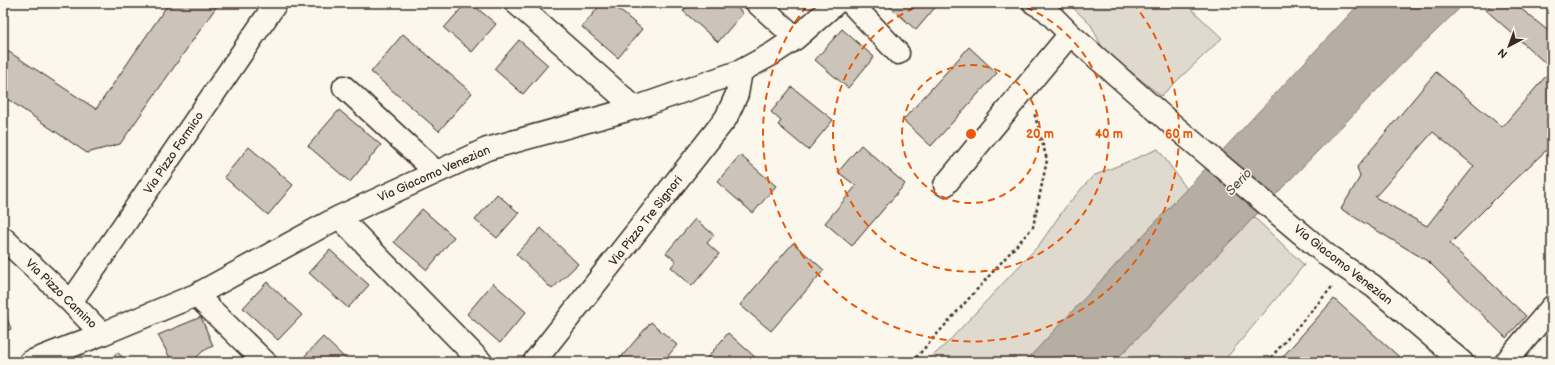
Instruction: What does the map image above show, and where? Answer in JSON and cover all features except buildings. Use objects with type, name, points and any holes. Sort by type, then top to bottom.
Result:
[{"type":"street","name":"Via Pizzo Formico","points":[[71,302],[276,3]]},
{"type":"street","points":[[516,3],[634,108]]},
{"type":"street","points":[[757,3],[796,38]]},
{"type":"street","name":"Via Giacomo Venezian","points":[[30,362],[196,295],[339,217],[487,149],[634,108],[741,71],[772,54],[796,38],[836,3]]},
{"type":"street","points":[[851,3],[898,54]]},
{"type":"street","name":"Via Giacomo Venezian","points":[[1041,5],[1070,34],[1174,126],[1328,256],[1372,286],[1462,362]]},
{"type":"street","points":[[945,185],[1070,34]]},
{"type":"street","name":"Via Pizzo Tre Signori","points":[[534,362],[726,118],[737,94],[741,71]]},
{"type":"street","points":[[344,87],[436,172]]},
{"type":"street","points":[[339,217],[481,362]]},
{"type":"street","name":"Via Pizzo Camino","points":[[3,238],[71,302],[102,334]]},
{"type":"street","points":[[196,295],[265,362]]},
{"type":"street","points":[[1509,361],[1552,307]]},
{"type":"path","points":[[912,362],[1033,227],[1047,160],[1036,115],[1025,88]]},
{"type":"path","points":[[1267,362],[1335,284]]},
{"type":"shaded area","points":[[1068,3],[1185,3],[1222,38],[1161,96],[1103,49],[1091,25]]},
{"type":"shaded area","points":[[1158,149],[1187,189],[1025,362],[926,362],[947,343],[1039,245],[1067,205],[1093,176]]},
{"type":"shaded area","points":[[1254,217],[1304,265],[1223,362],[1114,362]]},
{"type":"water","name":"Serio","points":[[1360,3],[1465,3],[1402,64],[1114,362],[1025,362]]}]
